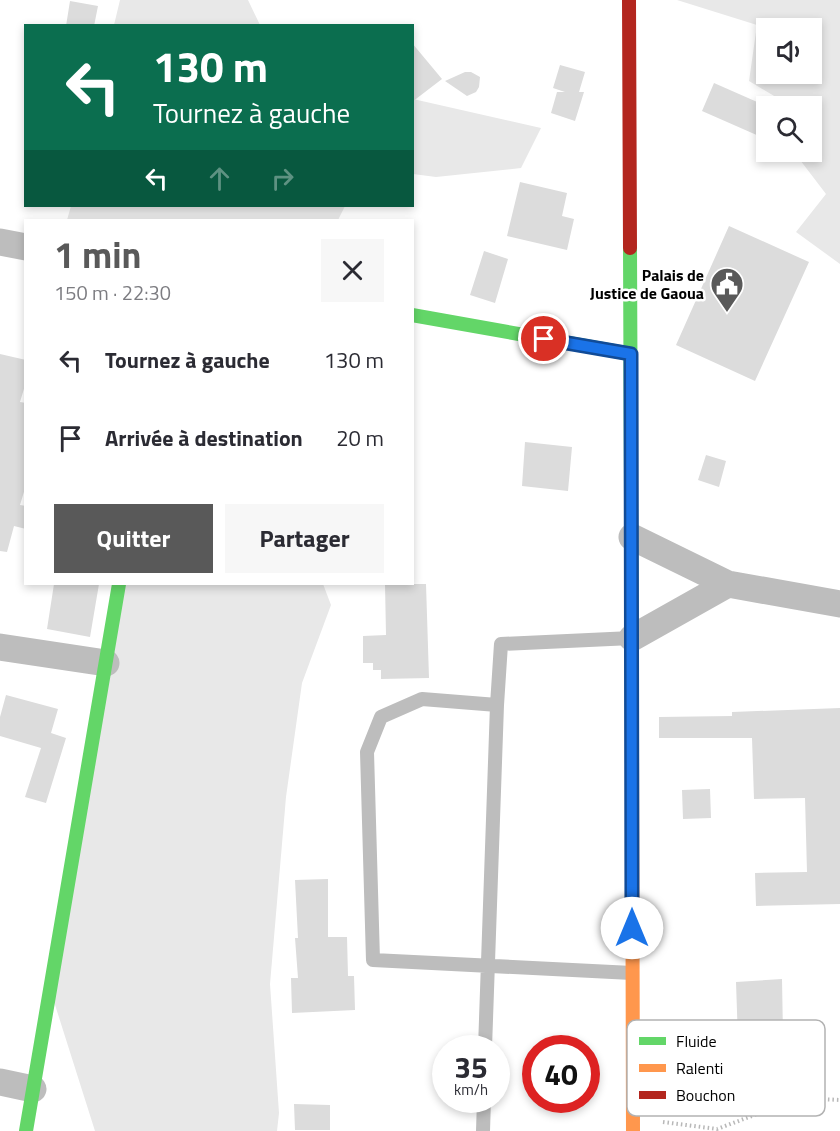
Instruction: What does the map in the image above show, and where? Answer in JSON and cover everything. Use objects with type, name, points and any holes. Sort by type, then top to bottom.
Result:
[{"type":"street","points":[[629,0],[632,1020]]},
{"type":"street","points":[[0,242],[24,247]]},
{"type":"street","points":[[414,315],[631,354]]},
{"type":"street","points":[[632,537],[728,584],[840,604]]},
{"type":"street","points":[[632,638],[728,584]]},
{"type":"street","points":[[26,1131],[119,585]]},
{"type":"street","points":[[0,647],[106,663]]},
{"type":"street","points":[[0,1082],[33,1089]]},
{"type":"lane","points":[[485,1035],[501,644],[632,638]]},
{"type":"lane","points":[[497,705],[422,699],[381,717],[368,752],[373,960],[632,973]]},
{"type":"lane","points":[[483,1131],[484,1113]]},
{"type":"path","points":[[825,1099],[840,1100]]},
{"type":"path","points":[[633,1125],[717,1129],[752,1116]]},
{"type":"shaded area","points":[[120,0],[248,0],[260,24],[114,24]]},
{"type":"shaded area","points":[[677,0],[840,0],[840,264],[796,232],[826,194],[802,162],[822,162],[822,96],[774,96],[749,81],[756,32],[756,84],[822,84],[822,18],[756,18],[756,25]]},
{"type":"shaded area","points":[[414,99],[541,128],[521,168],[436,177],[414,174]]},
{"type":"shaded area","points":[[71,207],[344,207],[338,219],[67,219]]},
{"type":"shaded area","points":[[119,585],[323,585],[331,605],[302,683],[286,797],[270,984],[279,1113],[277,1131],[95,1131],[50,989]]},
{"type":"building","points":[[70,1],[98,6],[94,24],[66,24]]},
{"type":"building","points":[[414,45],[442,79],[414,100]]},
{"type":"building","points":[[560,65],[585,72],[579,92],[584,92],[575,121],[551,113],[557,92],[565,92],[553,88]]},
{"type":"building","points":[[465,72],[471,72],[480,77],[476,92],[467,96],[445,81]]},
{"type":"building","points":[[714,83],[756,102],[756,135],[702,111]]},
{"type":"building","points":[[520,182],[567,193],[562,216],[574,219],[567,250],[507,236]]},
{"type":"building","points":[[729,226],[809,262],[755,381],[676,345]]},
{"type":"building","points":[[484,251],[508,259],[495,303],[470,295]]},
{"type":"building","points":[[0,354],[24,360],[24,389],[20,402],[24,403],[24,492],[20,505],[24,506],[24,528],[14,526],[7,552],[0,551]]},
{"type":"building","points":[[525,442],[572,447],[568,491],[522,486]]},
{"type":"building","points":[[706,455],[726,461],[719,487],[698,480]]},
{"type":"building","points":[[426,584],[429,678],[381,679],[381,670],[373,670],[373,663],[363,663],[363,636],[386,635],[385,585]]},
{"type":"building","points":[[54,585],[99,585],[90,637],[47,629]]},
{"type":"building","points":[[6,695],[58,709],[51,733],[66,738],[46,803],[25,797],[41,748],[0,736],[0,717]]},
{"type":"building","points":[[840,708],[840,904],[756,906],[755,873],[807,872],[805,798],[754,799],[752,738],[659,738],[659,717],[732,716],[732,712]]},
{"type":"building","points":[[710,789],[711,818],[683,819],[682,790]]},
{"type":"building","points":[[328,879],[328,937],[347,937],[348,976],[354,976],[355,1010],[292,1013],[291,978],[298,978],[295,880]]},
{"type":"building","points":[[782,979],[783,1020],[737,1020],[736,982]]},
{"type":"building","points":[[294,1104],[330,1105],[330,1130],[295,1130]]},
{"type":"traffic: fast","points":[[630,248],[632,740]]},
{"type":"traffic: fast","points":[[414,315],[631,354]]},
{"type":"traffic: fast","points":[[26,1131],[119,585]]},
{"type":"traffic: slow","points":[[632,740],[633,1020]]},
{"type":"traffic: slow","points":[[633,1116],[633,1131]]},
{"type":"traffic: jam","points":[[629,0],[630,248]]},
{"type":"place","name":"Palais de Justice de Gaoua","points":[[727,313]]},
{"type":"route","points":[[544,339],[631,354],[632,928]]}]
